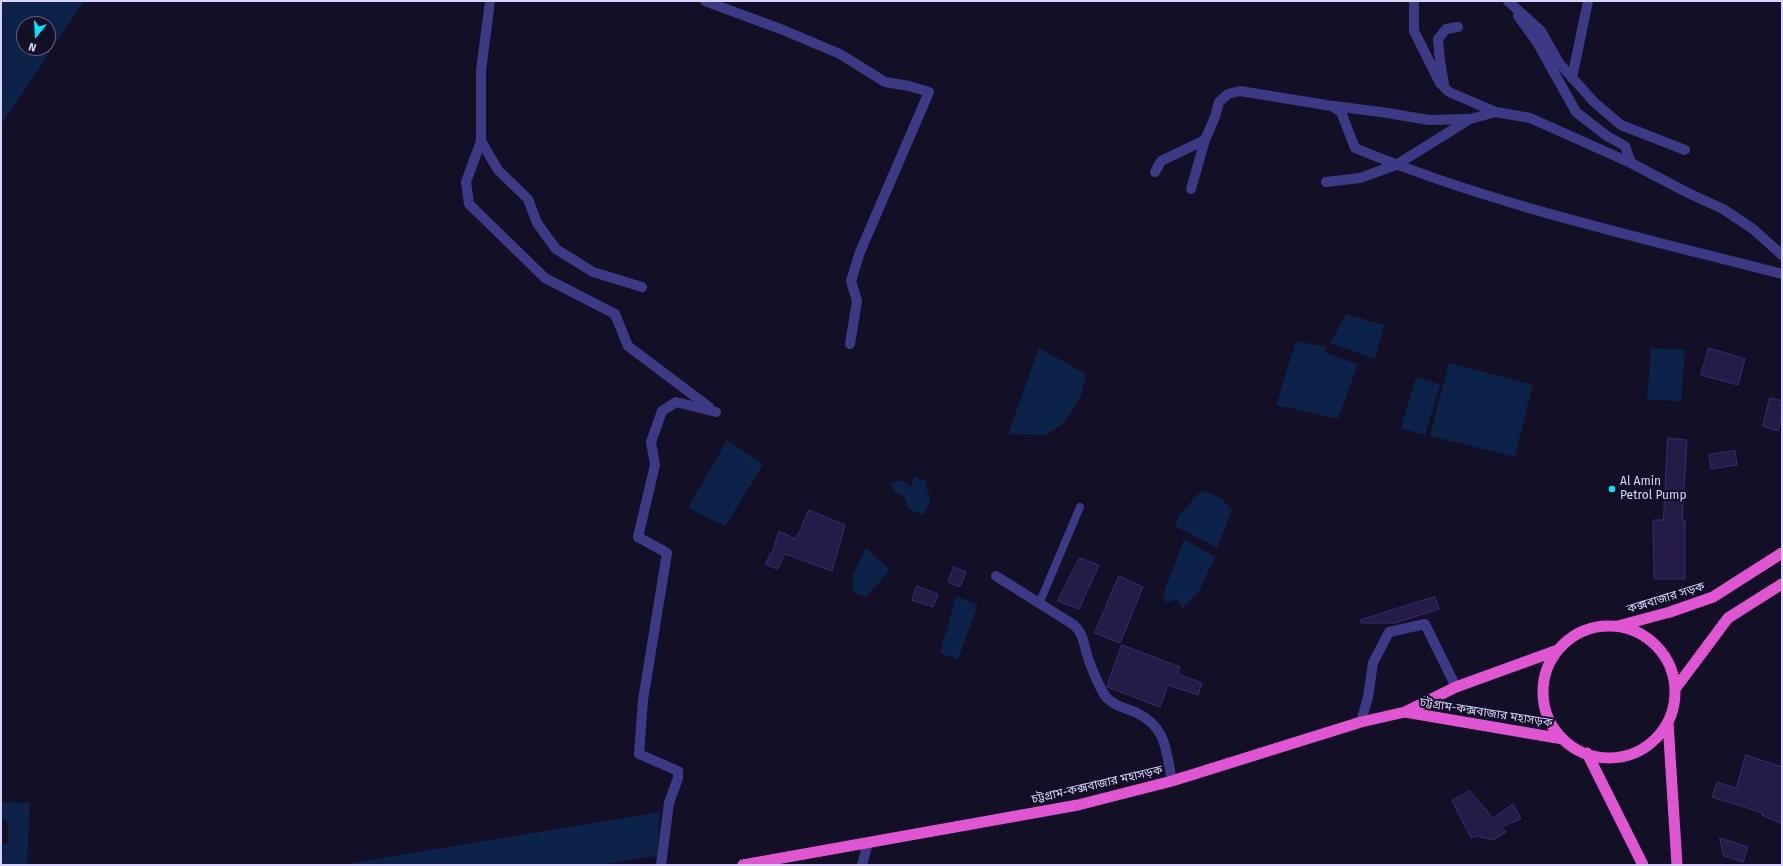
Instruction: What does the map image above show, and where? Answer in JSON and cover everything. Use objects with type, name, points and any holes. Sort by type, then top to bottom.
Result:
[{"type":"highway","name":"কক্সবাজার সড়ক","points":[[1617,626],[1670,612],[1713,597],[1782,553]]},
{"type":"highway","points":[[1675,689],[1728,618],[1782,584]]},
{"type":"highway","points":[[1604,626],[1617,626],[1632,630],[1646,637],[1658,647],[1667,660],[1672,674],[1675,689],[1672,711],[1668,722],[1647,746],[1633,753],[1618,757],[1586,753],[1563,738],[1553,726],[1548,716],[1543,696],[1544,680],[1549,664],[1558,650],[1567,641],[1578,634],[1591,628],[1604,626]]},
{"type":"highway","name":"চট্টগ্রাম-কক্সবাজার মহাসড়ক","points":[[742,865],[1078,805],[1172,781],[1361,722],[1405,712],[1456,687],[1558,650]]},
{"type":"highway","name":"চট্টগ্রাম-কক্সবাজার মহাসড়ক","points":[[1405,712],[1563,738]]},
{"type":"highway","points":[[1668,722],[1677,865]]},
{"type":"highway","points":[[1586,753],[1643,865]]},
{"type":"street","points":[[490,1],[481,71],[481,141],[466,182],[469,204],[545,278],[616,314],[628,346],[716,412],[676,402],[662,411],[651,442],[656,465],[638,536],[667,553],[643,700],[639,754],[678,771],[678,778],[669,804],[661,865]]},
{"type":"street","points":[[706,1],[783,30],[840,54],[885,82],[909,86],[929,92],[860,252],[851,281],[857,301],[850,344]]},
{"type":"street","points":[[1414,1],[1414,31],[1440,83],[1449,92],[1496,112],[1530,118],[1631,163],[1686,192],[1723,209],[1753,229],[1782,254]]},
{"type":"street","points":[[1507,1],[1541,31],[1559,63],[1594,102],[1621,125],[1686,150]]},
{"type":"street","points":[[1507,1],[1537,42],[1576,112],[1607,136],[1626,146],[1631,163]]},
{"type":"street","points":[[1572,78],[1588,1]]},
{"type":"street","points":[[1445,88],[1438,39],[1446,29],[1458,27]]},
{"type":"street","points":[[1191,188],[1204,140],[1215,117],[1219,102],[1228,94],[1240,91],[1429,120],[1470,119],[1496,112]]},
{"type":"street","points":[[1332,106],[1342,112],[1355,148],[1396,165],[1471,190],[1582,222],[1782,274]]},
{"type":"street","points":[[1326,182],[1360,178],[1396,165],[1470,119]]},
{"type":"street","points":[[1155,172],[1161,161],[1204,140]]},
{"type":"street","points":[[481,141],[498,170],[528,199],[537,223],[556,249],[593,272],[642,287]]},
{"type":"street","points":[[996,576],[1079,630],[1088,659],[1105,696],[1115,704],[1137,713],[1160,730],[1166,747],[1172,781]]},
{"type":"street","points":[[1361,722],[1368,697],[1373,663],[1388,632],[1425,624],[1456,687]]},
{"type":"street","points":[[862,865],[868,843]]},
{"type":"lane","points":[[1039,604],[1080,507]]},
{"type":"water","points":[[1,1],[84,1],[56,43],[56,16],[16,16],[16,56],[47,56],[1,125]]},
{"type":"water","points":[[1346,314],[1384,325],[1375,359],[1330,343]]},
{"type":"water","points":[[1296,341],[1327,347],[1324,352],[1358,364],[1338,419],[1276,405]]},
{"type":"water","points":[[1039,348],[1086,374],[1081,396],[1064,423],[1046,435],[1008,434]]},
{"type":"water","points":[[1651,348],[1685,350],[1681,401],[1647,400]]},
{"type":"water","points":[[1449,363],[1533,385],[1515,457],[1430,436]]},
{"type":"water","points":[[1416,377],[1440,384],[1425,435],[1401,428]]},
{"type":"water","points":[[727,440],[763,465],[725,526],[688,508]]},
{"type":"water","points":[[915,476],[926,481],[930,502],[923,515],[908,509],[905,498],[894,491],[891,484],[899,480],[908,484],[910,488]]},
{"type":"water","points":[[1202,490],[1222,499],[1232,510],[1217,548],[1175,526],[1179,515]]},
{"type":"water","points":[[1184,539],[1215,557],[1198,593],[1182,608],[1177,599],[1166,603],[1163,595]]},
{"type":"water","points":[[866,548],[890,570],[866,597],[852,592],[854,582],[852,577]]},
{"type":"water","points":[[956,596],[978,605],[958,659],[940,653]]},
{"type":"water","points":[[1,802],[30,803],[27,865],[1,865],[1,847],[8,842],[8,823],[1,816]]},
{"type":"water","points":[[660,812],[657,856],[600,865],[339,865]]},
{"type":"building","points":[[1709,348],[1745,359],[1738,385],[1701,375]]},
{"type":"building","points":[[1770,398],[1782,401],[1782,417],[1778,431],[1763,426]]},
{"type":"building","points":[[1668,438],[1687,440],[1682,520],[1685,520],[1685,579],[1654,579],[1653,520],[1663,520]]},
{"type":"building","points":[[1735,451],[1737,465],[1711,469],[1709,455]]},
{"type":"building","points":[[809,510],[845,525],[832,571],[785,554],[777,569],[765,564],[773,550],[779,531],[796,539]]},
{"type":"building","points":[[1080,558],[1099,565],[1079,609],[1058,601]]},
{"type":"building","points":[[954,567],[966,572],[960,587],[948,582]]},
{"type":"building","points":[[1119,576],[1143,587],[1120,643],[1095,633]]},
{"type":"building","points":[[917,586],[938,594],[933,607],[912,600]]},
{"type":"building","points":[[1435,597],[1439,609],[1395,623],[1361,623],[1361,620]]},
{"type":"building","points":[[1122,645],[1180,667],[1178,674],[1202,683],[1198,695],[1168,685],[1160,707],[1107,687]]},
{"type":"building","points":[[1746,755],[1782,767],[1782,824],[1762,815],[1763,813],[1712,797],[1717,782],[1736,788]]},
{"type":"building","points":[[1470,791],[1493,818],[1513,804],[1521,819],[1501,827],[1506,832],[1493,840],[1477,836],[1471,838],[1452,801]]},
{"type":"building","points":[[1720,838],[1748,847],[1743,862],[1724,856]]},
{"type":"place","name":"Al Amin Petrol Pump","points":[[1612,489]]}]
